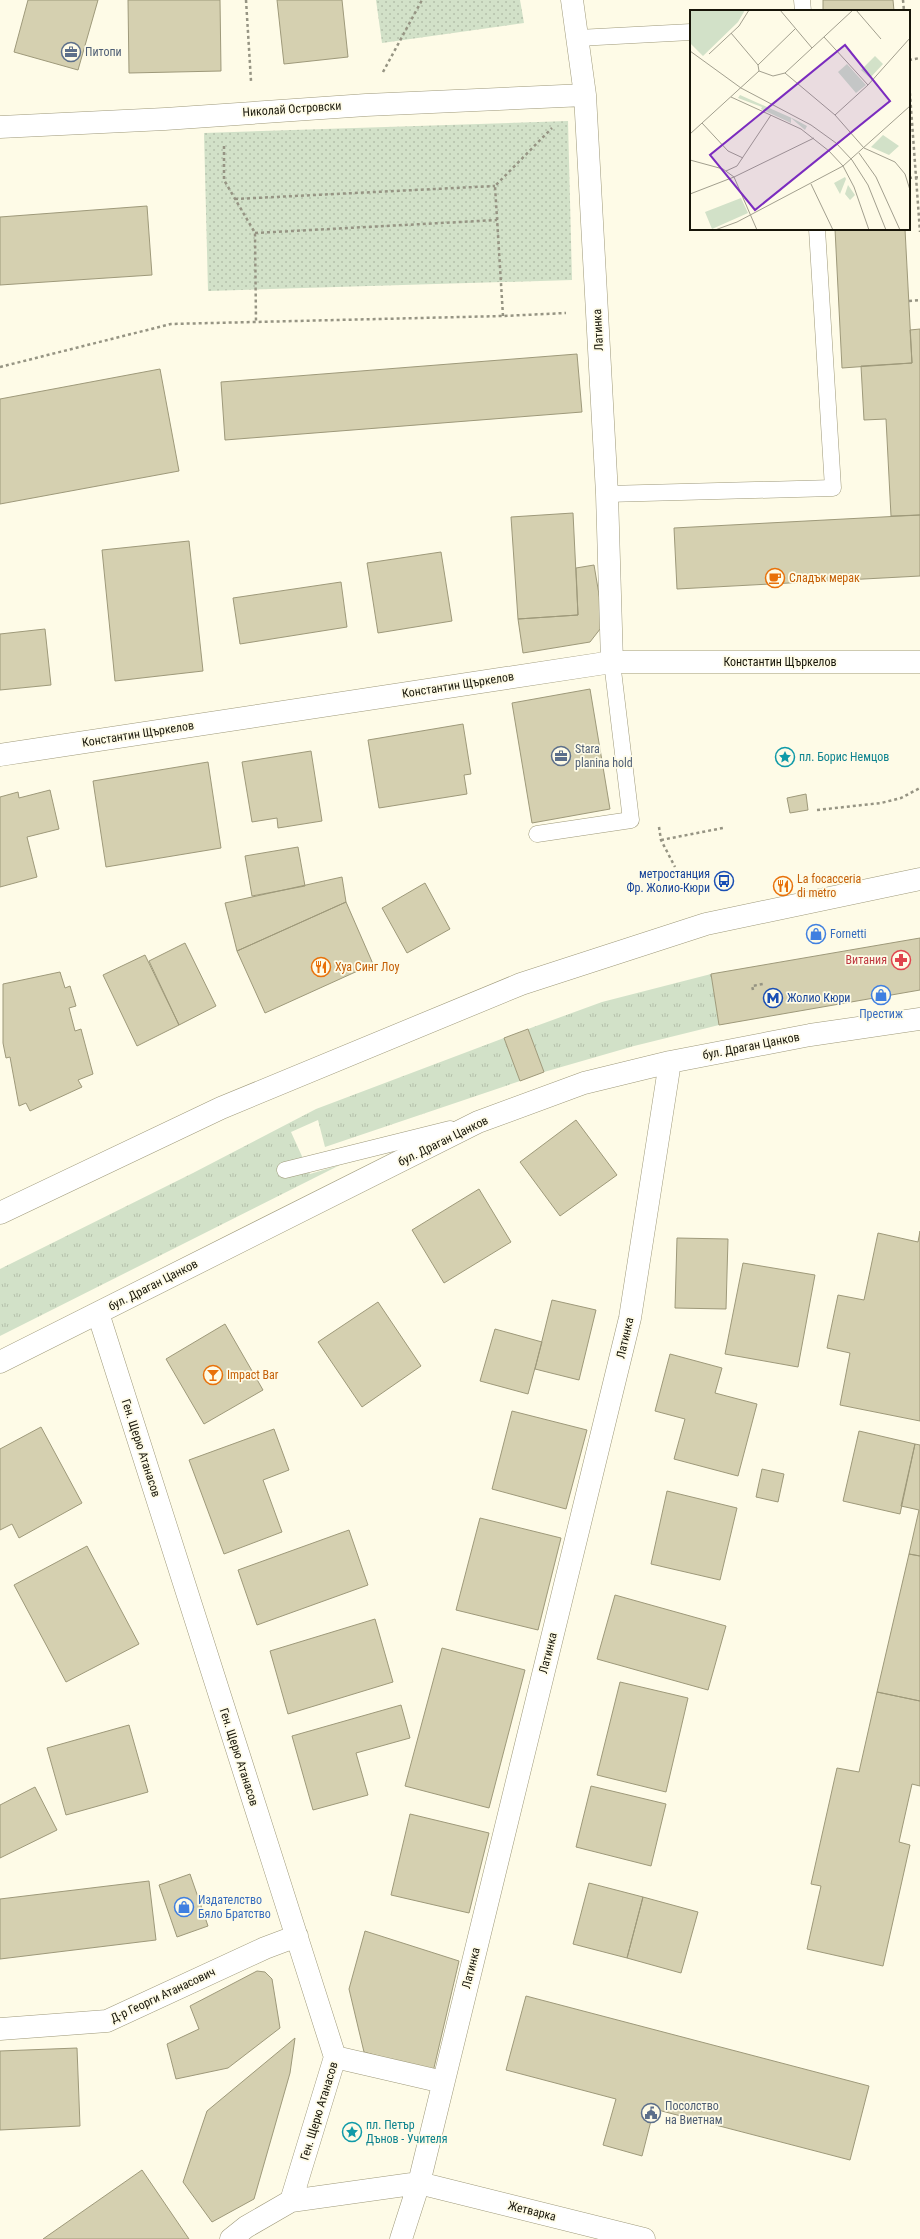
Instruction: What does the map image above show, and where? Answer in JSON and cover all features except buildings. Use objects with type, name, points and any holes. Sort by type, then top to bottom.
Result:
[{"type":"street","name":"Латинка","points":[[572,0],[585,95],[606,494],[612,662]]},
{"type":"street","name":"Николай Островски","points":[[0,127],[165,119],[366,105],[585,95]]},
{"type":"street","name":"Константин Щъркелов","points":[[0,755],[612,662],[920,662]]},
{"type":"street","points":[[0,1214],[221,1108],[521,984],[706,924],[920,879]]},
{"type":"street","name":"бул. Драган Цанков","points":[[0,1362],[478,1122],[584,1083],[670,1062],[810,1035],[920,1019]]},
{"type":"street","name":"Латинка","points":[[400,2239],[419,2183],[630,1318],[670,1062]]},
{"type":"street","name":"Ген. Щерю Атанасов","points":[[98,1313],[335,2057],[291,2202]]},
{"type":"street","name":"Д-р Георги Атанасович","points":[[0,2029],[107,2021],[265,1948],[297,1936]]},
{"type":"street","points":[[335,2057],[443,2082]]},
{"type":"street","points":[[231,2239],[246,2227],[291,2202],[419,2183]]},
{"type":"street","name":"Жетварка","points":[[419,2183],[644,2239]]},
{"type":"lane","points":[[802,0],[803,10]]},
{"type":"lane","points":[[578,38],[690,32]]},
{"type":"lane","points":[[606,494],[833,488],[817,230]]},
{"type":"lane","points":[[537,834],[631,820],[612,662]]},
{"type":"lane","points":[[285,1170],[478,1122]]},
{"type":"path","points":[[246,0],[253,112]]},
{"type":"path","points":[[366,105],[422,0]]},
{"type":"path","points":[[903,0],[904,10]]},
{"type":"path","points":[[910,60],[920,58]]},
{"type":"path","points":[[235,199],[495,186],[585,95]]},
{"type":"path","points":[[910,95],[920,232]]},
{"type":"path","points":[[224,114],[224,180],[255,233],[256,322]]},
{"type":"path","points":[[910,178],[920,178]]},
{"type":"path","points":[[495,186],[503,316]]},
{"type":"path","points":[[255,233],[497,220]]},
{"type":"path","points":[[909,302],[920,300]]},
{"type":"path","points":[[0,367],[171,324],[503,316],[597,311]]},
{"type":"path","points":[[817,810],[881,803],[901,798],[920,788]]},
{"type":"path","points":[[660,840],[723,828]]},
{"type":"path","points":[[753,990],[752,986],[763,984]]},
{"type":"green space","points":[[376,0],[520,0],[524,23],[382,43]]},
{"type":"green space","points":[[568,121],[572,280],[208,291],[204,133]]},
{"type":"green space","points":[[711,974],[719,1025],[634,1046],[544,1072],[528,1029],[602,1002]]},
{"type":"green space","points":[[504,1038],[520,1081],[325,1147],[318,1120],[291,1132],[310,1174],[340,1165],[0,1336],[0,1269],[193,1173],[316,1109]]},
{"type":"place","name":"Питопи","points":[[71,52]]},
{"type":"place","name":"Сладък мерак","points":[[775,578]]},
{"type":"place","name":"Stara planina hold","points":[[561,756]]},
{"type":"place","name":"пл. Борис Немцов","points":[[785,757]]},
{"type":"place","name":"метростанция Фр. Жолио-Кюри","points":[[724,881]]},
{"type":"place","name":"La focacceria di metro","points":[[783,886]]},
{"type":"place","name":"Fornetti","points":[[816,934]]},
{"type":"place","name":"Витания","points":[[901,960]]},
{"type":"place","name":"Хуа Синг Лоу","points":[[321,967]]},
{"type":"place","name":"Престиж","points":[[881,995]]},
{"type":"place","name":"Жолио Кюри","points":[[773,998]]},
{"type":"place","name":"Impact Bar","points":[[213,1375]]},
{"type":"place","name":"Издателство Бяло Братство","points":[[184,1907]]},
{"type":"place","name":"Посолство на Виетнам","points":[[651,2113]]},
{"type":"place","name":"пл. Петър Дънов - Учителя","points":[[352,2132]]}]
